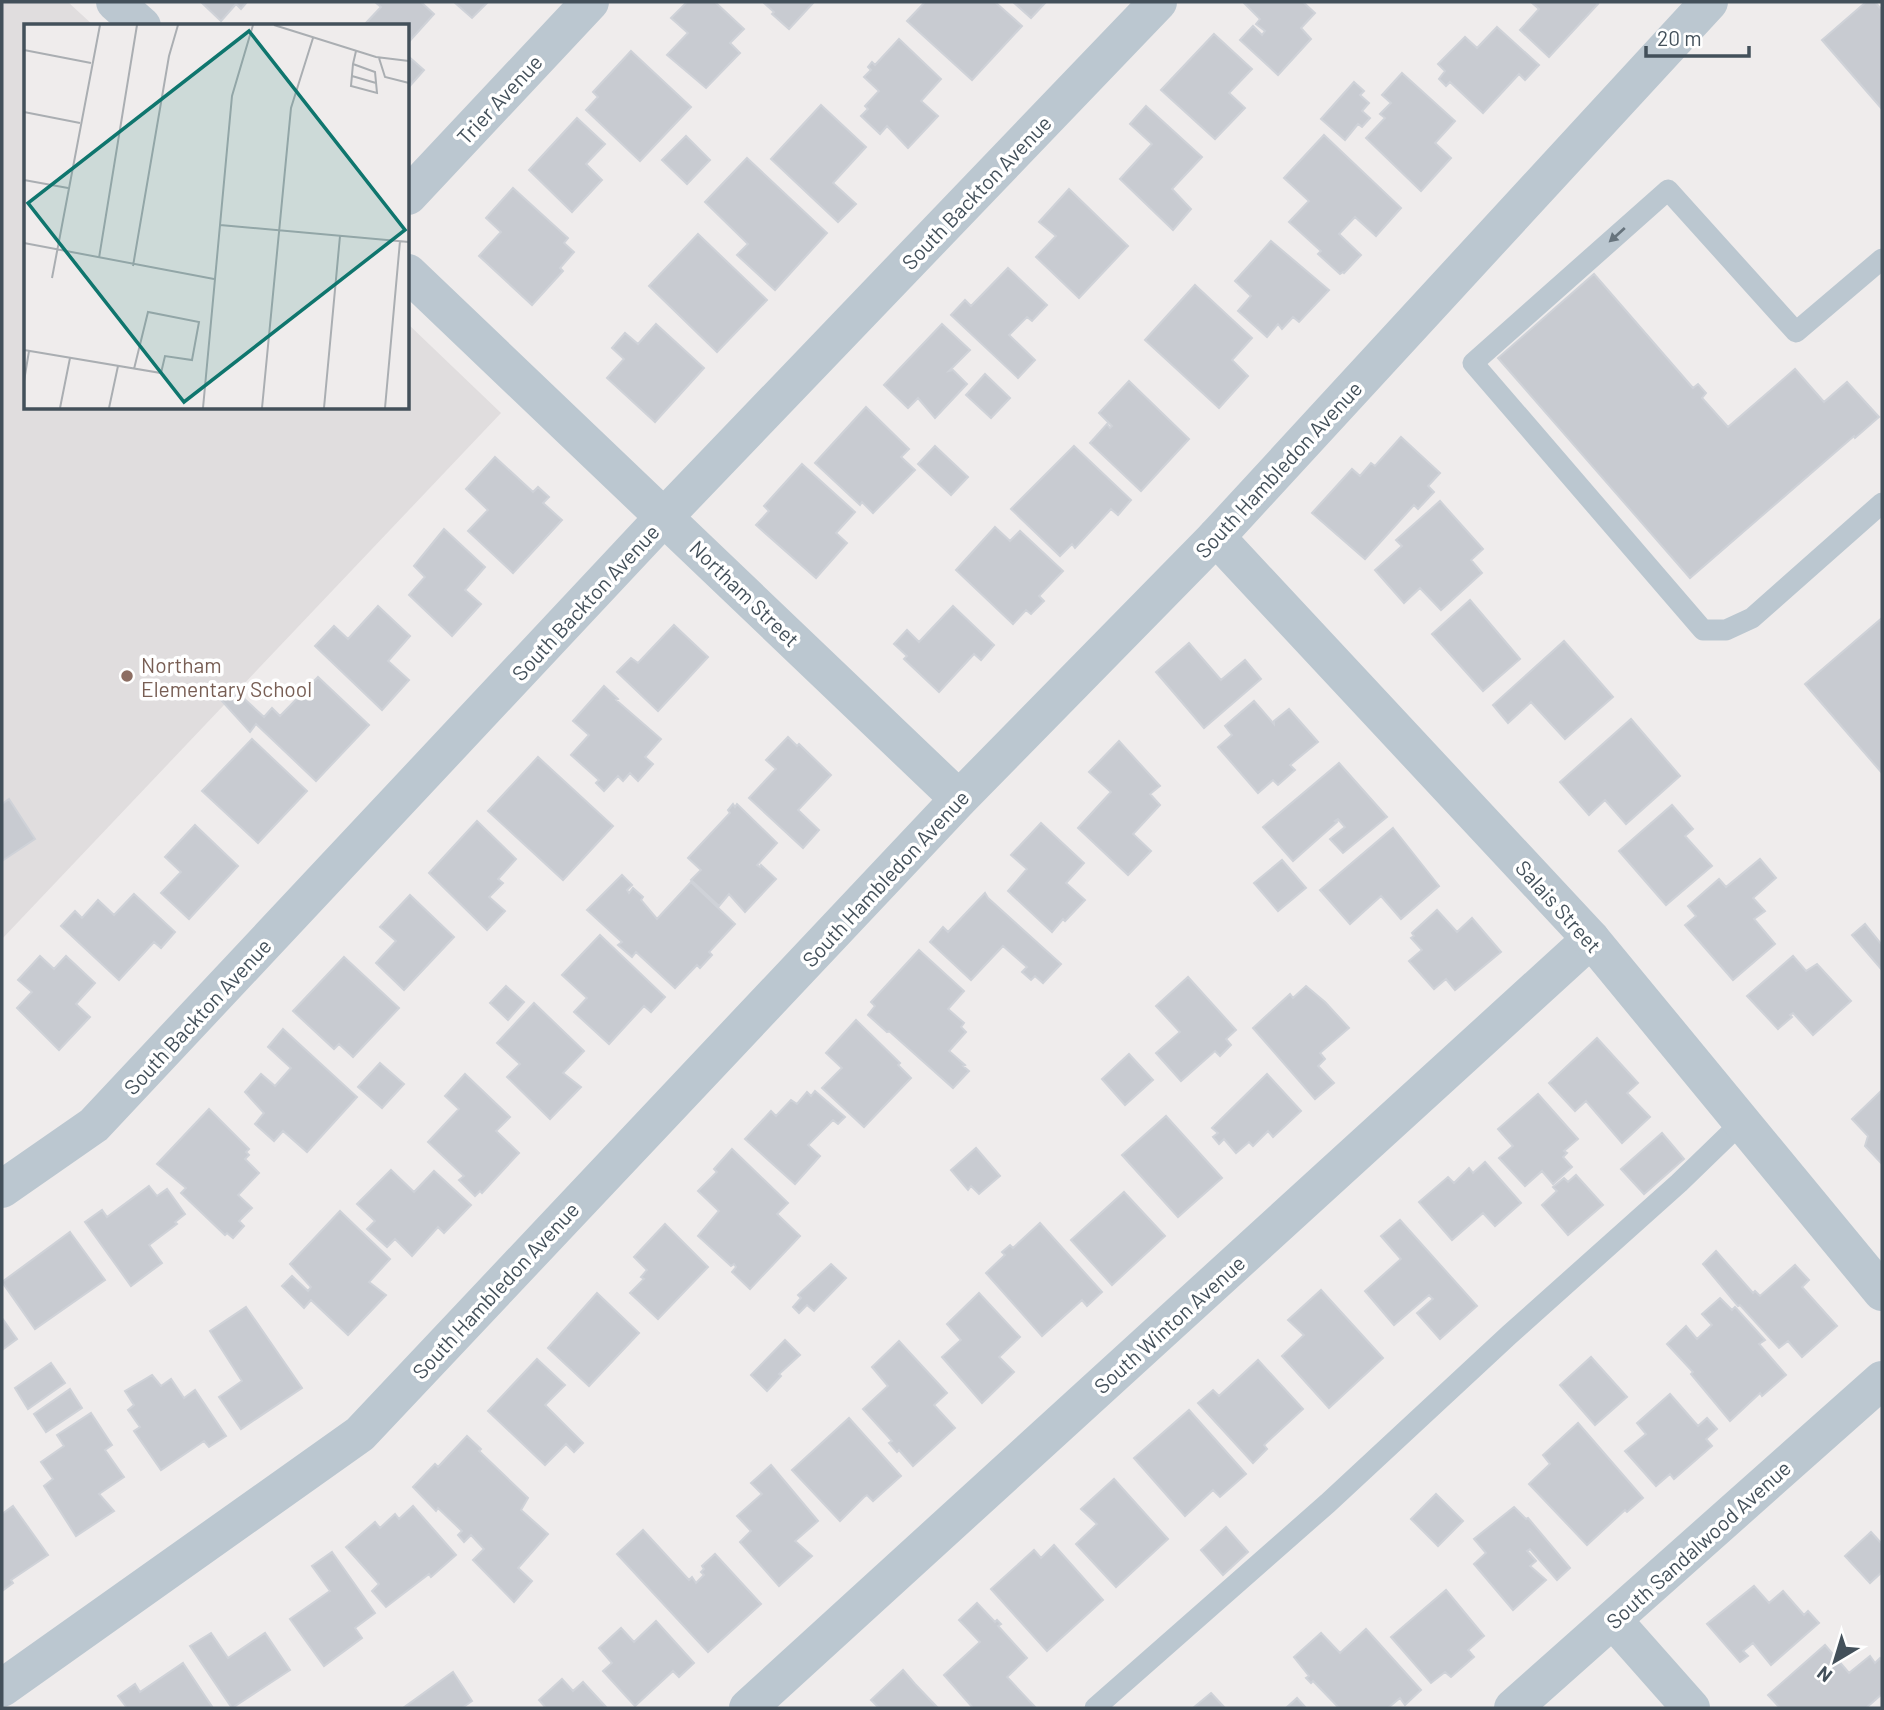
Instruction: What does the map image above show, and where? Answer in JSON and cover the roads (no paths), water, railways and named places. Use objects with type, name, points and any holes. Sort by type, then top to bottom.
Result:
[{"type":"street","points":[[115,2],[140,24]]},
{"type":"street","name":"Trier Avenue","points":[[410,194],[590,2]]},
{"type":"street","name":"South Backton Avenue","points":[[2,1189],[94,1125],[665,516],[1158,2]]},
{"type":"street","name":"South Hambledon Avenue","points":[[2,1688],[360,1434],[959,799],[1216,537],[1709,2]]},
{"type":"street","name":"Northam Street","points":[[410,275],[959,799]]},
{"type":"street","name":"Salais Street","points":[[1216,537],[1591,939],[1882,1292]]},
{"type":"street","name":"South Winton Avenue","points":[[748,1708],[1591,939]]},
{"type":"street","name":"South Sandalwood Avenue","points":[[1513,1708],[1882,1380]]},
{"type":"street","points":[[1613,1620],[1691,1708]]},
{"type":"lane","points":[[1882,259],[1796,332],[1668,190],[1474,363],[1703,630],[1726,630],[1752,618],[1882,503]]},
{"type":"lane","points":[[1095,1708],[1328,1503],[1509,1335],[1679,1183],[1742,1122]]},
{"type":"place","name":"Northam Elementary School","points":[[127,676]]}]
